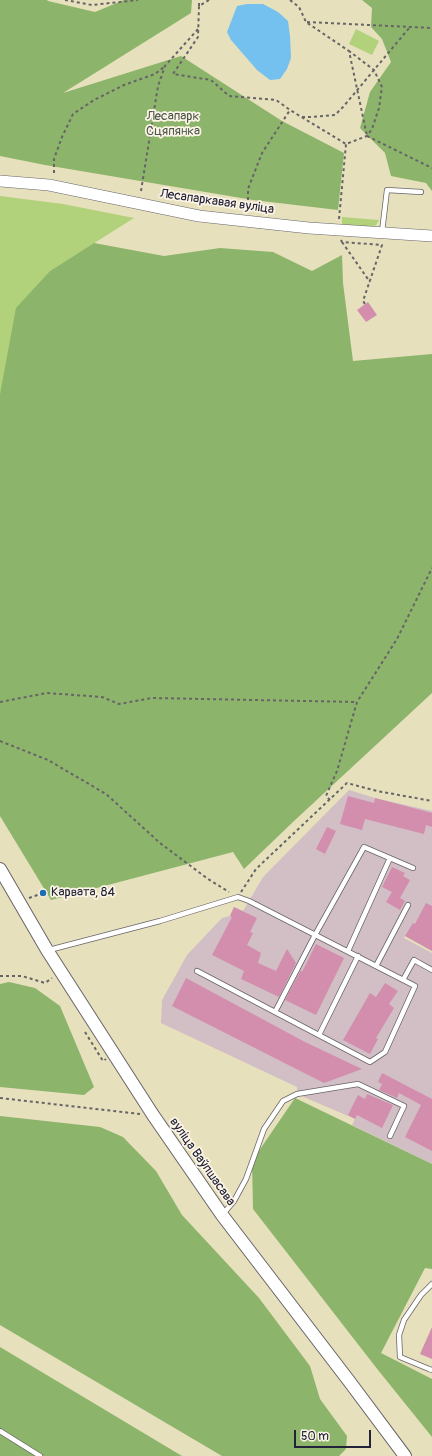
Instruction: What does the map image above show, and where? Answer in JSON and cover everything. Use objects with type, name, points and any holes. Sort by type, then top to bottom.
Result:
[{"type":"main road","name":"вуліца Ваўпшасава","points":[[0,869],[47,950],[153,1115],[222,1215],[405,1456]]},
{"type":"street","name":"Лесапаркавая вуліца","points":[[0,181],[49,185],[199,216],[309,228],[432,236]]},
{"type":"lane","points":[[382,233],[387,190],[421,192]]},
{"type":"lane","points":[[275,1012],[315,935],[364,847],[413,868]]},
{"type":"lane","points":[[348,951],[390,858]]},
{"type":"lane","points":[[47,950],[160,921],[238,897],[249,901],[415,986],[385,1052],[370,1062],[197,971]]},
{"type":"lane","points":[[376,966],[408,905]]},
{"type":"lane","points":[[319,1035],[358,956]]},
{"type":"lane","points":[[403,980],[414,960],[432,970]]},
{"type":"lane","points":[[222,1215],[234,1201],[246,1179],[264,1128],[283,1100],[297,1094],[358,1084],[404,1106],[390,1136]]},
{"type":"lane","points":[[432,1284],[421,1295],[404,1320],[399,1335],[400,1357],[432,1370]]},
{"type":"lane","points":[[0,1431],[40,1456]]},
{"type":"path","points":[[65,0],[92,5],[138,0]]},
{"type":"path","points":[[199,0],[198,37],[173,74],[211,80],[229,96],[276,100],[346,144]]},
{"type":"path","points":[[199,10],[199,6],[209,0]]},
{"type":"path","points":[[290,0],[299,7],[306,22],[374,70],[382,87],[379,108],[372,130],[367,136],[346,144]]},
{"type":"path","points":[[306,22],[432,28]]},
{"type":"path","points":[[300,116],[310,117],[335,115],[410,27]]},
{"type":"path","points":[[54,173],[54,159],[73,114],[94,100],[124,85],[155,74],[165,66],[198,28]]},
{"type":"path","points":[[348,51],[367,136]]},
{"type":"path","points":[[141,191],[158,86],[165,66]]},
{"type":"path","points":[[248,206],[248,189],[262,154],[290,110]]},
{"type":"path","points":[[367,136],[432,168]]},
{"type":"path","points":[[339,214],[346,144]]},
{"type":"path","points":[[342,242],[370,282]]},
{"type":"path","points":[[365,304],[363,301],[382,244]]},
{"type":"path","points":[[330,800],[326,796],[338,770],[357,702],[397,639],[432,568]]},
{"type":"path","points":[[0,702],[47,693],[102,697],[119,704],[152,698],[357,702]]},
{"type":"path","points":[[0,741],[48,760],[106,794],[160,843],[208,879],[238,897],[256,869],[347,783],[377,791],[432,801]]},
{"type":"path","points":[[18,901],[43,893]]},
{"type":"path","points":[[0,976],[22,976],[46,983],[53,977]]},
{"type":"path","points":[[0,1098],[153,1115]]},
{"type":"shaded area","points":[[349,790],[375,798],[432,811],[432,951],[405,936],[404,938],[432,953],[432,1164],[352,1125],[355,1119],[297,1094],[297,1087],[161,1023],[162,1000],[187,955],[222,918],[230,916],[234,907],[243,911],[263,877]]},
{"type":"green space","name":"Лесапарк Сцяпянка","points":[[0,0],[47,0],[95,12],[124,0],[192,0],[191,13],[63,93],[181,56],[282,121],[344,153],[338,210],[253,200],[0,156]]},
{"type":"green space","points":[[362,0],[432,0],[432,191],[426,183],[391,176],[385,153],[360,128],[370,92],[391,62],[382,39],[371,27],[372,8]]},
{"type":"green space","points":[[356,29],[379,41],[372,55],[349,44]]},
{"type":"green space","points":[[0,196],[63,204],[134,218],[50,271],[0,394]]},
{"type":"green space","points":[[342,217],[379,220],[376,225],[372,227],[342,225]]},
{"type":"green space","points":[[94,243],[164,256],[220,248],[273,252],[312,271],[342,255],[343,283],[353,361],[432,354],[432,693],[244,869],[233,852],[51,900],[0,816],[0,394],[16,308],[50,271]]},
{"type":"green space","points":[[9,982],[35,988],[60,1006],[94,1087],[84,1095],[0,1087],[0,984]]},
{"type":"green space","points":[[295,1098],[432,1164],[432,1269],[425,1268],[381,1353],[432,1379],[432,1437],[253,1209],[252,1161]]},
{"type":"green space","points":[[0,1116],[100,1127],[123,1137],[156,1171],[182,1215],[259,1298],[310,1366],[320,1399],[347,1436],[346,1449],[339,1456],[222,1456],[0,1325]]},
{"type":"green space","points":[[0,1347],[182,1456],[0,1456]]},
{"type":"water","points":[[247,4],[263,4],[278,12],[288,21],[291,58],[287,69],[280,79],[270,80],[257,70],[231,40],[227,32],[237,6]]},
{"type":"building","points":[[368,302],[377,315],[366,322],[357,310]]},
{"type":"building","points":[[348,796],[374,803],[375,798],[432,813],[432,827],[426,825],[424,834],[365,819],[362,830],[340,824]]},
{"type":"building","points":[[327,827],[336,831],[325,854],[316,849]]},
{"type":"building","points":[[392,867],[405,873],[403,876],[410,880],[400,898],[405,901],[400,910],[386,902],[392,892],[382,887]]},
{"type":"building","points":[[426,903],[432,906],[432,951],[405,936],[413,923],[415,924]]},
{"type":"building","points":[[234,907],[257,918],[250,932],[253,933],[247,945],[261,953],[258,963],[276,971],[287,949],[296,963],[279,997],[241,979],[244,971],[212,955],[232,917],[230,916]]},
{"type":"building","points":[[316,944],[344,958],[316,1015],[285,1000],[301,970],[302,972]]},
{"type":"building","points":[[186,978],[305,1042],[362,1069],[324,1083],[172,1006]]},
{"type":"building","points":[[385,983],[398,991],[389,1004],[394,1008],[376,1038],[378,1039],[370,1054],[343,1040],[370,993],[376,997]]},
{"type":"building","points":[[382,1073],[432,1099],[432,1151],[405,1137],[421,1105],[399,1093],[397,1098],[379,1090],[382,1084],[378,1082]]},
{"type":"building","points":[[367,1094],[393,1105],[382,1128],[357,1115],[355,1119],[348,1115],[358,1095],[365,1099]]},
{"type":"building","points":[[432,1327],[432,1359],[420,1354]]},
{"type":"place","name":"Карвата, 84","points":[[43,893]]}]
